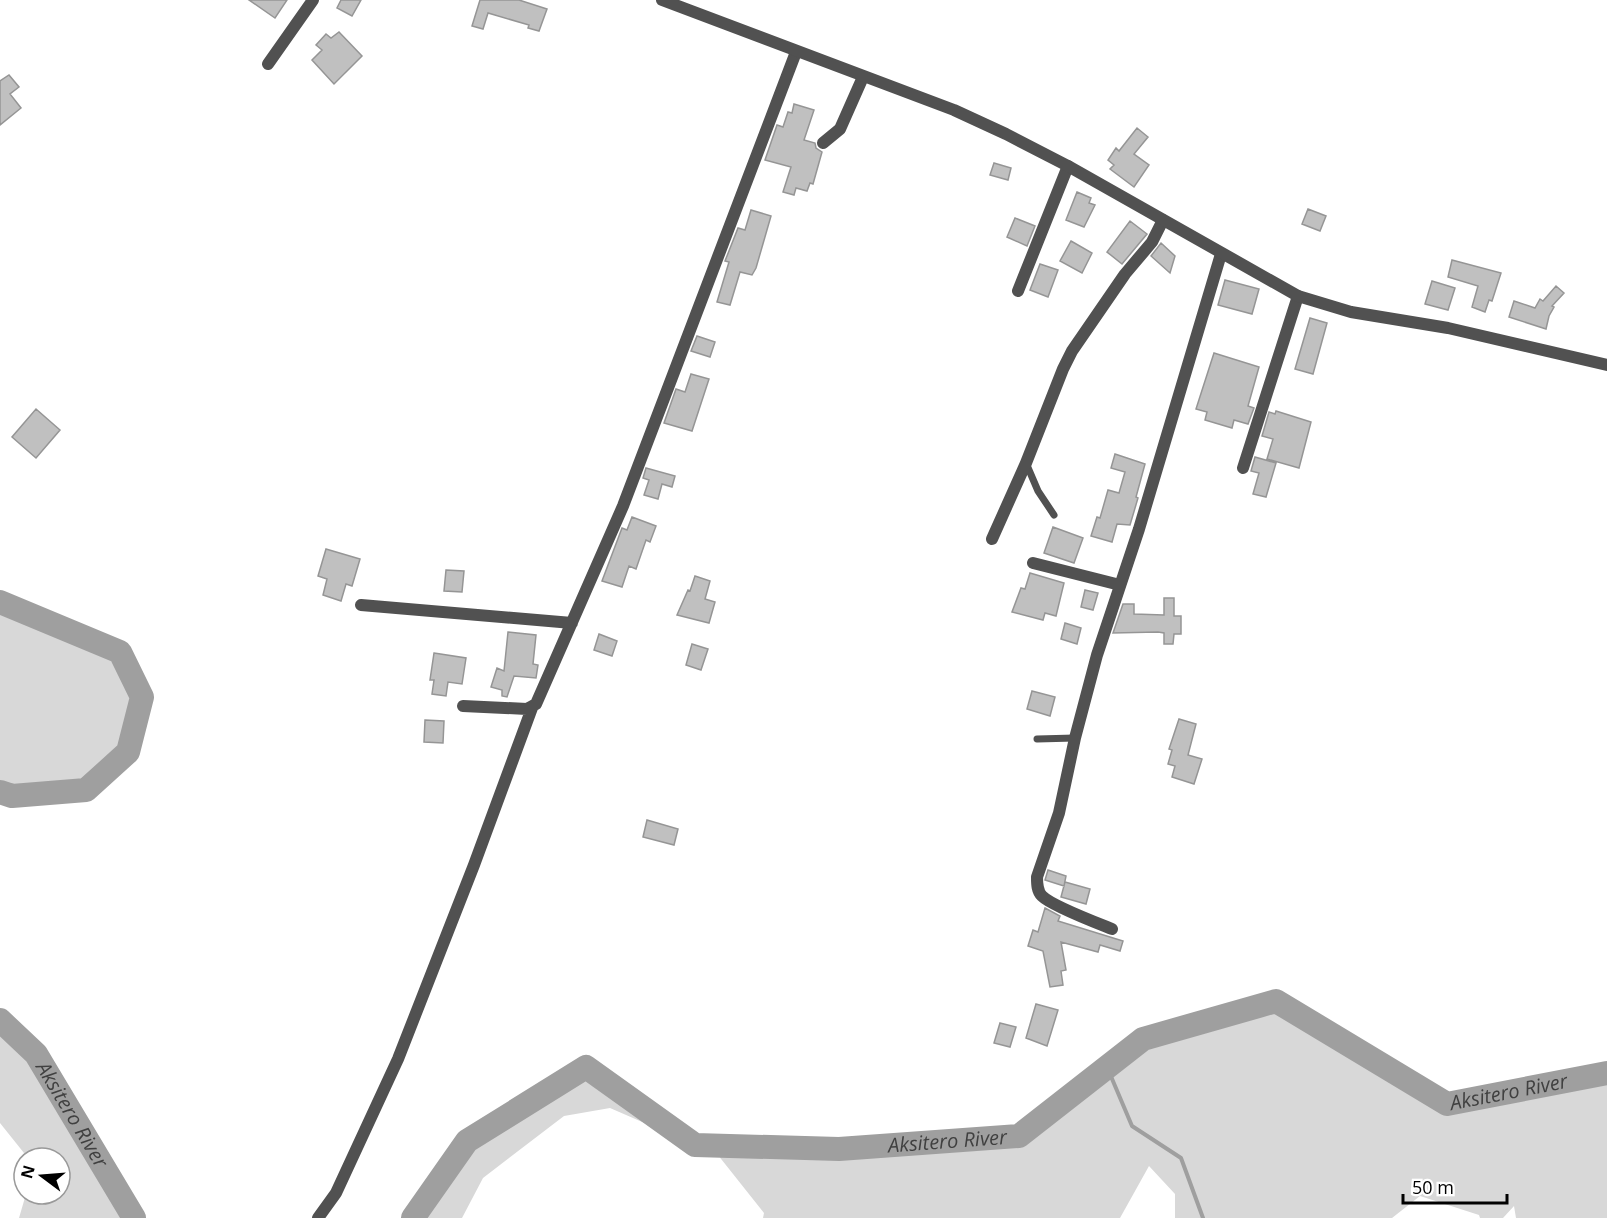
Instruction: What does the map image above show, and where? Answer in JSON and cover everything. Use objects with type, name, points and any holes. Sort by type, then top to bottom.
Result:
[{"type":"street","points":[[268,64],[313,0]]},
{"type":"street","points":[[662,0],[954,110],[1006,134],[1068,165],[1298,296],[1351,312],[1459,331],[1607,365]]},
{"type":"street","points":[[318,1218],[336,1193],[398,1059],[474,865],[532,708],[541,694],[627,495],[796,52]]},
{"type":"street","points":[[823,143],[840,129],[863,77]]},
{"type":"street","points":[[1018,291],[1068,165]]},
{"type":"street","points":[[992,539],[1072,351],[1125,273],[1152,242],[1162,220]]},
{"type":"street","points":[[1112,929],[1042,896],[1037,888],[1037,878],[1059,813],[1075,738],[1097,655],[1139,529],[1221,254]]},
{"type":"street","points":[[1243,468],[1298,296]]},
{"type":"street","points":[[1033,563],[1120,585]]},
{"type":"street","points":[[361,605],[572,623]]},
{"type":"street","points":[[463,706],[527,710],[532,708]]},
{"type":"lane","points":[[1026,463],[1038,491],[1054,515]]},
{"type":"lane","points":[[1037,740],[1075,738]]},
{"type":"shaded area","points":[[0,602],[120,652],[142,697],[128,752],[86,790],[12,796],[0,792]]},
{"type":"shaded area","points":[[1276,1001],[1447,1104],[1607,1073],[1607,1218],[1516,1218],[1514,1206],[1503,1218],[1480,1218],[1479,1215],[1420,1196],[1392,1218],[1175,1218],[1175,1194],[1149,1166],[1120,1218],[763,1218],[764,1213],[710,1145],[1019,1136],[1143,1039]]},
{"type":"shaded area","points":[[0,1020],[36,1054],[134,1218],[19,1218],[22,1206],[72,1206],[72,1146],[18,1146],[0,1123]]},
{"type":"shaded area","points":[[586,1067],[695,1145],[610,1108],[564,1116],[483,1178],[462,1218],[413,1218],[467,1141]]},
{"type":"building","points":[[249,0],[287,0],[275,18]]},
{"type":"building","points":[[341,0],[361,0],[352,16],[337,8]]},
{"type":"building","points":[[480,0],[519,0],[547,9],[539,31],[528,28],[529,25],[488,13],[483,29],[472,26]]},
{"type":"building","points":[[339,32],[362,56],[334,84],[312,60],[322,50],[316,45],[326,34],[331,38]]},
{"type":"building","points":[[9,75],[19,87],[10,94],[21,108],[0,125],[0,81]]},
{"type":"building","points":[[794,104],[814,110],[804,140],[815,143],[816,148],[822,152],[813,184],[810,183],[807,191],[796,188],[794,195],[783,192],[791,167],[765,160],[777,125],[783,127],[788,112],[792,113]]},
{"type":"building","points":[[1137,128],[1148,137],[1134,154],[1149,165],[1134,187],[1110,169],[1114,165],[1108,160],[1116,148],[1119,151]]},
{"type":"building","points":[[994,163],[1011,168],[1008,180],[990,175]]},
{"type":"building","points":[[1077,192],[1091,198],[1089,203],[1095,205],[1084,227],[1066,220]]},
{"type":"building","points":[[1308,209],[1326,216],[1320,231],[1302,224]]},
{"type":"building","points":[[751,210],[771,216],[756,268],[752,275],[740,272],[730,305],[717,302],[729,262],[725,261],[738,228],[745,230]]},
{"type":"building","points":[[1015,218],[1035,226],[1027,246],[1007,237]]},
{"type":"building","points":[[1130,221],[1147,234],[1122,264],[1107,252]]},
{"type":"building","points":[[1071,241],[1092,253],[1082,273],[1060,261]]},
{"type":"building","points":[[1161,243],[1175,256],[1170,273],[1151,256]]},
{"type":"building","points":[[1452,260],[1501,273],[1492,301],[1489,300],[1485,312],[1472,307],[1478,286],[1448,277]]},
{"type":"building","points":[[1040,264],[1058,270],[1048,297],[1030,290]]},
{"type":"building","points":[[1225,280],[1259,289],[1252,314],[1218,305]]},
{"type":"building","points":[[1432,281],[1455,288],[1448,310],[1425,304]]},
{"type":"building","points":[[1556,286],[1564,293],[1552,306],[1554,307],[1546,329],[1509,317],[1514,301],[1535,308],[1540,299],[1543,301]]},
{"type":"building","points":[[1310,318],[1327,323],[1313,374],[1295,369]]},
{"type":"building","points":[[697,336],[715,342],[710,357],[691,351]]},
{"type":"building","points":[[1214,353],[1259,367],[1248,406],[1254,408],[1248,424],[1234,420],[1232,428],[1205,420],[1207,412],[1196,409]]},
{"type":"building","points":[[691,374],[709,379],[692,431],[664,423],[676,389],[685,392]]},
{"type":"building","points":[[36,409],[60,430],[36,458],[12,437]]},
{"type":"building","points":[[1276,411],[1311,422],[1299,468],[1267,459],[1273,439],[1262,436],[1269,412],[1275,414]]},
{"type":"building","points":[[1115,454],[1145,464],[1130,525],[1117,524],[1112,542],[1091,536],[1097,517],[1100,518],[1108,490],[1119,493],[1125,472],[1111,468]]},
{"type":"building","points":[[1255,457],[1276,463],[1266,497],[1253,494],[1259,473],[1251,471]]},
{"type":"building","points":[[646,468],[675,476],[672,487],[662,484],[658,499],[644,495],[649,480],[643,478]]},
{"type":"building","points":[[632,517],[656,526],[650,542],[646,540],[636,569],[629,566],[622,587],[602,581],[622,528],[627,530]]},
{"type":"building","points":[[1053,527],[1083,538],[1074,563],[1044,553]]},
{"type":"building","points":[[326,549],[360,559],[352,586],[346,584],[341,601],[323,595],[327,579],[318,576]]},
{"type":"building","points":[[446,570],[464,571],[462,592],[444,591]]},
{"type":"building","points":[[1030,573],[1064,583],[1056,616],[1045,613],[1043,620],[1012,612],[1021,588],[1025,589]]},
{"type":"building","points":[[695,576],[710,581],[705,599],[715,602],[709,623],[677,615]]},
{"type":"building","points":[[1085,590],[1098,593],[1093,610],[1081,607]]},
{"type":"building","points":[[1164,598],[1174,598],[1174,616],[1181,616],[1181,634],[1174,634],[1173,644],[1164,644],[1164,633],[1113,633],[1123,604],[1134,604],[1134,614],[1164,615]]},
{"type":"building","points":[[1065,623],[1081,628],[1077,644],[1061,639]]},
{"type":"building","points":[[508,632],[536,635],[533,664],[538,665],[536,678],[514,676],[507,697],[502,696],[502,690],[491,687],[497,668],[504,671]]},
{"type":"building","points":[[599,634],[617,641],[612,656],[594,650]]},
{"type":"building","points":[[692,644],[708,649],[701,670],[686,665]]},
{"type":"building","points":[[434,653],[466,658],[462,684],[448,682],[446,696],[432,694],[434,680],[430,680]]},
{"type":"building","points":[[1032,691],[1055,697],[1050,716],[1027,709]]},
{"type":"building","points":[[1179,719],[1196,724],[1188,755],[1202,759],[1194,784],[1172,777],[1175,766],[1168,764],[1172,750],[1169,749]]},
{"type":"building","points":[[425,720],[444,721],[443,743],[424,742]]},
{"type":"building","points":[[647,820],[678,829],[674,845],[643,837]]},
{"type":"building","points":[[1048,870],[1066,876],[1064,886],[1045,880]]},
{"type":"building","points":[[1065,882],[1090,889],[1086,904],[1061,897]]},
{"type":"building","points":[[1045,908],[1060,916],[1058,921],[1123,941],[1120,951],[1100,945],[1098,952],[1061,942],[1066,970],[1061,971],[1063,985],[1050,987],[1043,951],[1028,946],[1033,930],[1038,932]]},
{"type":"building","points":[[1036,1004],[1058,1010],[1047,1046],[1026,1038]]},
{"type":"building","points":[[1000,1023],[1016,1027],[1010,1047],[994,1043]]},
{"type":"waterway","name":"Aksitero River","points":[[0,602],[120,652],[142,697],[128,752],[86,790],[12,796],[0,792]]},
{"type":"waterway","name":"Aksitero River","points":[[413,1218],[467,1141],[586,1067],[695,1145],[839,1149],[1019,1136],[1143,1039],[1276,1001],[1447,1104],[1607,1073]]},
{"type":"waterway","name":"Aksitero River","points":[[0,1020],[36,1054],[134,1218]]},
{"type":"waterway","points":[[1107,1067],[1132,1126],[1181,1158],[1203,1218]]}]
